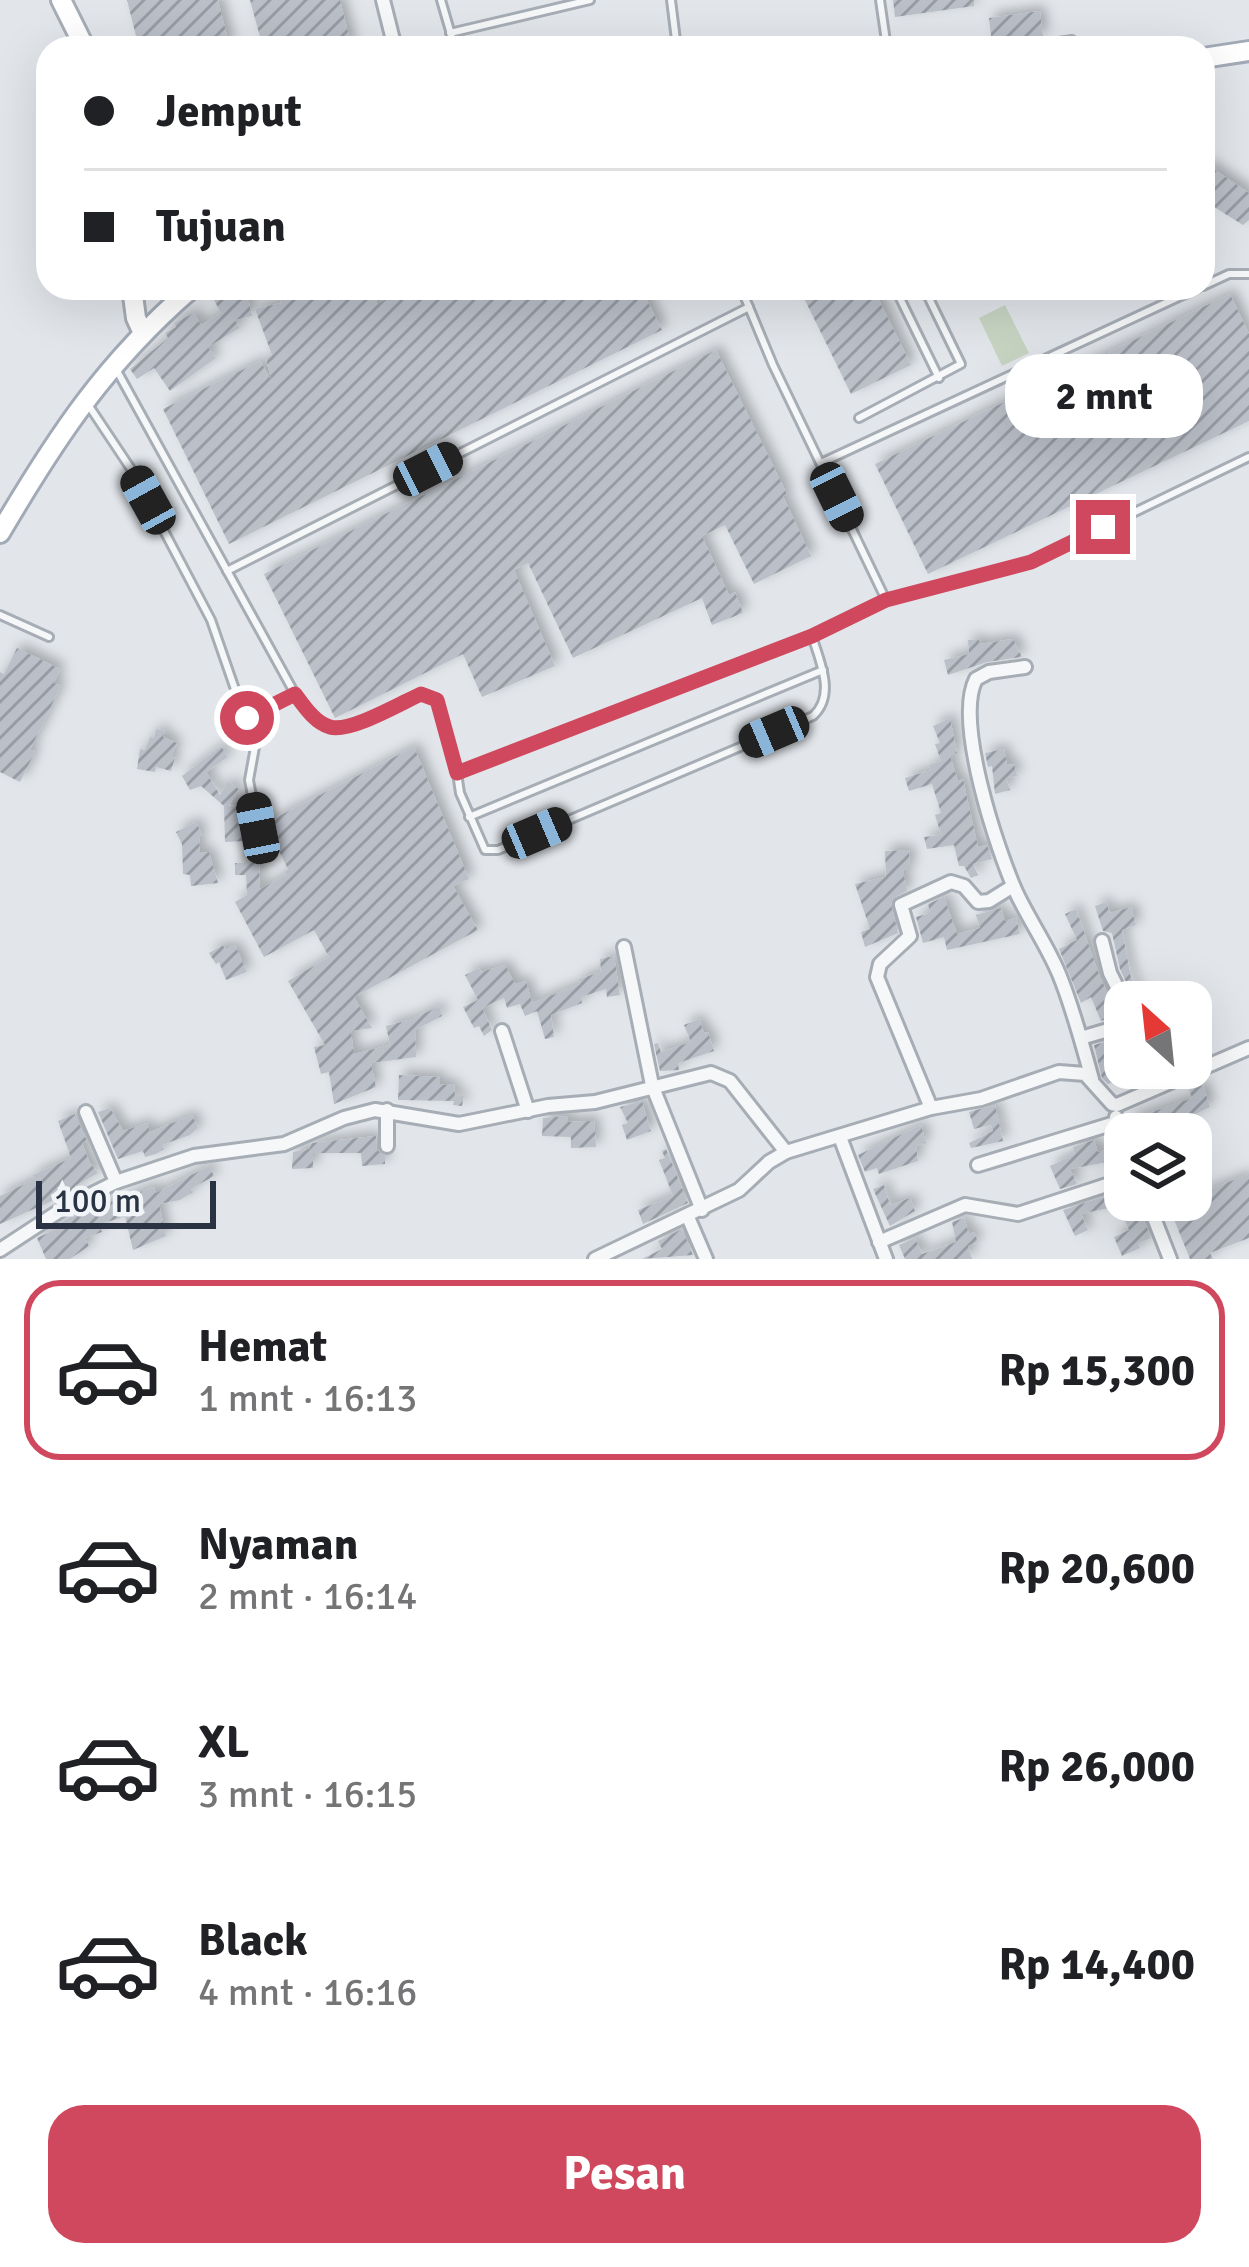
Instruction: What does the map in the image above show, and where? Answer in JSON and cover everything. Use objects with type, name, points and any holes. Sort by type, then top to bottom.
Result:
[{"type":"main road","points":[[61,0],[79,36]]},
{"type":"main road","points":[[1215,56],[1249,51]]},
{"type":"main road","points":[[135,300],[143,333]]},
{"type":"main road","points":[[0,533],[84,398],[179,300]]},
{"type":"street","points":[[383,0],[391,36]]},
{"type":"street","points":[[1025,667],[982,675],[973,685],[968,706],[974,761],[1013,886],[1056,967],[1092,1079]]},
{"type":"street","points":[[932,1108],[877,977],[880,964],[910,936],[901,905],[947,883],[964,886],[978,902],[1013,886]]},
{"type":"street","points":[[1102,940],[1114,981]]},
{"type":"street","points":[[624,947],[652,1085],[702,1210]]},
{"type":"street","points":[[502,1030],[527,1111]]},
{"type":"street","points":[[1081,1038],[1104,1031]]},
{"type":"street","points":[[1112,1104],[1249,1048]]},
{"type":"street","points":[[595,1259],[739,1190],[786,1153],[932,1108],[981,1099],[1059,1072],[1078,1070],[1092,1079],[1115,1113]]},
{"type":"street","points":[[1,1256],[50,1216],[116,1182],[194,1156],[284,1144],[357,1113],[387,1110],[459,1124],[595,1102],[702,1074],[718,1075],[730,1082],[786,1153]]},
{"type":"street","points":[[386,1147],[387,1110]]},
{"type":"street","points":[[86,1112],[116,1182]]},
{"type":"street","points":[[978,1165],[1104,1126]]},
{"type":"street","points":[[840,1137],[886,1259]]},
{"type":"street","points":[[879,1242],[965,1205],[1018,1214],[1104,1186]]},
{"type":"street","points":[[688,1216],[706,1259]]},
{"type":"street","points":[[1155,1221],[1170,1259]]},
{"type":"lane","points":[[441,0],[451,36]]},
{"type":"lane","points":[[450,33],[590,0]]},
{"type":"lane","points":[[671,0],[676,36]]},
{"type":"lane","points":[[880,0],[885,36]]},
{"type":"lane","points":[[1215,280],[1229,274],[1249,274]]},
{"type":"lane","points":[[746,300],[886,600]]},
{"type":"lane","points":[[901,300],[939,378]]},
{"type":"lane","points":[[859,418],[962,364],[930,300]]},
{"type":"lane","points":[[820,463],[1172,300]]},
{"type":"lane","points":[[227,571],[749,307]]},
{"type":"lane","points":[[114,365],[310,714],[328,727],[346,728],[421,694],[437,700],[469,817],[485,850],[498,850],[813,716],[823,706],[823,670],[812,636]]},
{"type":"lane","points":[[84,398],[133,472],[199,593],[255,747],[249,780],[258,828]]},
{"type":"lane","points":[[457,773],[812,636],[886,600],[1031,562],[1249,458]]},
{"type":"lane","points":[[0,615],[49,637]]},
{"type":"lane","points":[[469,817],[823,670]]},
{"type":"lane","points":[[247,718],[295,694]]},
{"type":"green space","points":[[1005,305],[1029,353],[1002,366],[979,318]]},
{"type":"building","points":[[127,0],[218,0],[227,36],[136,36]]},
{"type":"building","points":[[250,0],[340,0],[349,36],[260,36]]},
{"type":"building","points":[[893,0],[974,0],[974,6],[895,17]]},
{"type":"building","points":[[1040,11],[1043,36],[991,36],[989,18]]},
{"type":"building","points":[[1215,170],[1249,193],[1249,220],[1243,225],[1215,208]]},
{"type":"building","points":[[1230,294],[1249,334],[1249,421],[928,574],[875,464]]},
{"type":"building","points":[[214,300],[249,300],[252,316],[235,320],[240,328],[208,347],[216,358],[170,391],[154,368],[137,379],[130,369],[168,338],[165,333],[176,327],[174,323],[194,313],[201,325],[221,313]]},
{"type":"building","points":[[647,300],[662,330],[229,544],[163,409],[260,361],[271,379],[266,358],[272,355],[255,309],[281,303]]},
{"type":"building","points":[[805,300],[879,300],[911,365],[851,394]]},
{"type":"building","points":[[716,350],[787,494],[783,496],[811,556],[754,584],[725,525],[702,536],[729,595],[735,592],[743,613],[712,625],[702,598],[573,658],[528,563],[514,570],[555,666],[482,697],[463,654],[335,718],[264,574]]},
{"type":"building","points":[[1013,639],[1022,657],[948,675],[944,660],[969,654],[968,640],[980,644]]},
{"type":"building","points":[[17,648],[60,669],[54,683],[61,686],[20,782],[0,772],[0,672],[4,674]]},
{"type":"building","points":[[950,718],[957,753],[950,755],[958,781],[963,779],[978,847],[987,845],[992,859],[973,864],[978,875],[971,878],[959,866],[954,845],[927,849],[924,837],[941,835],[935,815],[941,813],[932,784],[909,791],[905,778],[931,770],[929,765],[941,761],[933,726]]},
{"type":"building","points":[[156,729],[177,743],[171,771],[137,769],[140,749],[145,750]]},
{"type":"building","points":[[221,746],[228,757],[206,772],[220,795],[228,782],[239,789],[228,806],[238,805],[242,813],[245,841],[225,842],[224,806],[201,786],[190,790],[182,776]]},
{"type":"building","points":[[414,747],[469,879],[453,886],[478,930],[354,997],[372,1028],[351,1031],[354,1054],[390,1045],[386,1026],[439,1006],[442,1016],[415,1030],[416,1057],[371,1063],[376,1087],[334,1104],[329,1072],[321,1074],[314,1047],[325,1045],[288,981],[329,957],[314,930],[264,957],[235,902],[247,895],[246,875],[235,875],[235,863],[259,863],[260,889],[286,875],[288,869],[265,823]]},
{"type":"building","points":[[1004,749],[1007,765],[1014,764],[1017,776],[1006,778],[1010,790],[995,794],[992,766],[988,767],[985,753]]},
{"type":"building","points":[[196,822],[202,835],[200,853],[209,852],[218,883],[191,886],[190,875],[183,874],[182,844],[176,832]]},
{"type":"building","points":[[909,850],[910,870],[903,870],[907,891],[891,904],[898,933],[865,947],[861,932],[870,929],[855,884],[886,877],[885,851]]},
{"type":"building","points":[[944,897],[957,934],[980,928],[976,915],[1001,908],[1005,921],[1016,918],[1020,934],[947,950],[944,937],[923,943],[916,917],[930,913],[928,904]]},
{"type":"building","points":[[1106,902],[1110,913],[1131,907],[1136,925],[1122,930],[1132,981],[1125,981],[1112,933],[1103,931],[1095,906]]},
{"type":"building","points":[[1076,909],[1104,986],[1104,1020],[1091,997],[1081,1003],[1059,949],[1077,940],[1065,914]]},
{"type":"building","points":[[223,945],[225,950],[235,945],[247,972],[226,980],[219,962],[209,953]]},
{"type":"building","points":[[614,956],[620,995],[607,997],[606,989],[551,1015],[554,1037],[545,1039],[537,1011],[525,1016],[520,1004],[507,1008],[504,998],[482,1008],[492,1030],[484,1036],[463,1007],[478,1000],[465,975],[479,968],[481,972],[505,965],[515,984],[526,981],[532,1003],[601,972],[600,959]]},
{"type":"building","points":[[699,1019],[714,1051],[678,1063],[679,1070],[660,1071],[654,1044],[658,1043],[661,1052],[691,1042],[684,1025]]},
{"type":"building","points":[[1104,1042],[1104,1080],[1102,1078],[1094,1045]]},
{"type":"building","points":[[399,1075],[440,1077],[440,1085],[454,1084],[455,1096],[464,1096],[462,1106],[453,1105],[454,1101],[398,1100]]},
{"type":"building","points":[[1204,1089],[1210,1107],[1198,1113],[1149,1113],[1192,1098],[1189,1090]]},
{"type":"building","points":[[642,1101],[651,1131],[627,1140],[622,1125],[628,1123],[620,1107]]},
{"type":"building","points":[[995,1105],[1003,1141],[971,1148],[969,1143],[993,1131],[991,1125],[974,1129],[969,1112]]},
{"type":"building","points":[[110,1108],[123,1131],[147,1123],[150,1132],[192,1115],[198,1128],[162,1145],[164,1149],[156,1154],[145,1157],[143,1151],[118,1159],[98,1112]]},
{"type":"building","points":[[75,1114],[87,1141],[82,1143],[98,1173],[75,1186],[77,1190],[0,1224],[0,1196],[71,1158],[58,1121]]},
{"type":"building","points":[[568,1116],[568,1122],[594,1121],[596,1147],[571,1148],[571,1137],[542,1136],[543,1118]]},
{"type":"building","points":[[921,1125],[926,1143],[916,1146],[918,1161],[879,1174],[877,1168],[865,1172],[858,1155]]},
{"type":"building","points":[[376,1136],[385,1164],[362,1166],[361,1153],[313,1153],[313,1168],[292,1169],[293,1152],[309,1149],[312,1143]]},
{"type":"building","points":[[1094,1140],[1098,1152],[1104,1151],[1104,1163],[1070,1169],[1077,1184],[1060,1189],[1050,1166],[1075,1154],[1073,1147]]},
{"type":"building","points":[[666,1149],[688,1203],[643,1224],[638,1210],[673,1196],[659,1160],[665,1158],[662,1151]]},
{"type":"building","points":[[209,1166],[214,1176],[193,1192],[159,1204],[166,1236],[133,1250],[121,1199],[154,1187],[156,1193]]},
{"type":"building","points":[[1249,1174],[1249,1238],[1210,1253],[1213,1259],[1190,1259],[1175,1221],[1212,1221],[1212,1189]]},
{"type":"building","points":[[884,1185],[890,1205],[910,1198],[915,1211],[890,1226],[873,1189]]},
{"type":"building","points":[[1104,1197],[1104,1209],[1081,1214],[1088,1230],[1075,1236],[1063,1210]]},
{"type":"building","points":[[112,1201],[121,1218],[99,1224],[102,1232],[85,1238],[89,1246],[70,1259],[46,1259],[37,1238],[62,1226],[69,1217]]},
{"type":"building","points":[[964,1218],[969,1234],[974,1232],[978,1242],[968,1246],[972,1259],[905,1259],[899,1245],[915,1238],[922,1254],[956,1242],[952,1222]]},
{"type":"building","points":[[1125,1221],[1144,1221],[1151,1238],[1122,1256],[1114,1237],[1129,1230]]},
{"type":"building","points":[[682,1229],[693,1255],[642,1259],[662,1249],[658,1241]]},
{"type":"route","points":[[247,718],[295,694],[328,727],[346,728],[421,694],[430,696],[437,700],[457,773],[812,636],[886,600],[1031,562],[1103,527]]}]
